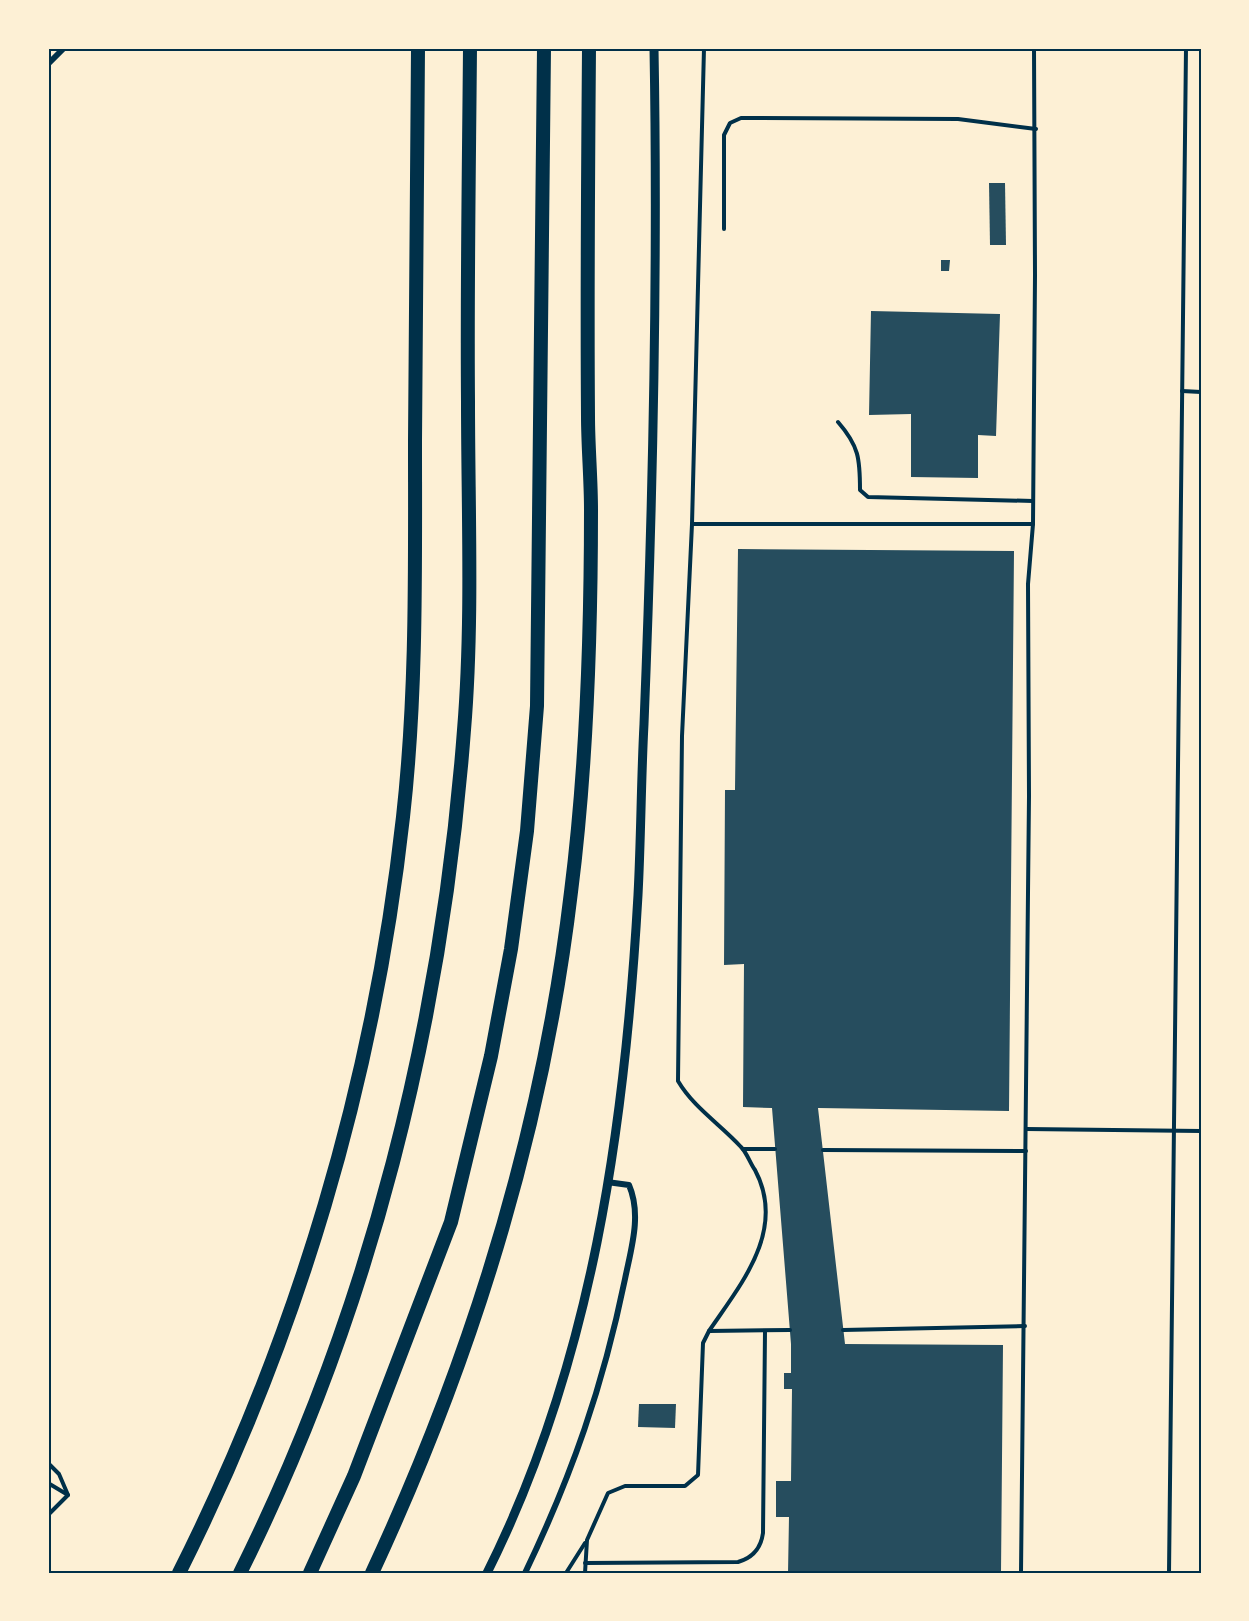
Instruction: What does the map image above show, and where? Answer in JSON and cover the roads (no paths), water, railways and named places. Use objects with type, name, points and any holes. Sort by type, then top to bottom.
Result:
[{"type":"highway","points":[[179,1573],[257,1400],[335,1174],[374,1010],[393,895],[406,783],[413,655],[418,48]]},
{"type":"highway","points":[[240,1573],[303,1435],[357,1286],[409,1102],[428,1017],[445,917],[457,817],[467,690],[470,48]]},
{"type":"highway","points":[[310,1573],[354,1476],[451,1222],[491,1056],[511,949],[526,831],[537,706],[544,48]]},
{"type":"highway","points":[[372,1573],[444,1406],[494,1260],[525,1142],[557,983],[571,895],[584,761],[589,645],[589,48]]},
{"type":"street","points":[[48,64],[64,48]]},
{"type":"street","points":[[488,1573],[528,1484],[563,1381],[584,1304],[607,1182],[625,1055],[638,896],[656,384],[654,48]]},
{"type":"street","points":[[525,1573],[580,1448],[618,1312],[633,1236],[635,1200],[629,1185],[607,1182]]},
{"type":"lane","points":[[566,1573],[587,1540],[605,1497],[613,1489],[625,1486],[685,1486],[698,1474],[703,1343],[751,1269],[766,1228],[763,1186],[742,1149],[687,1096],[678,1081],[682,736],[692,524],[704,48]]},
{"type":"lane","points":[[1021,1573],[1031,796],[1032,667],[1028,584],[1033,524],[1036,129],[1034,48]]},
{"type":"lane","points":[[1169,1573],[1186,48]]},
{"type":"lane","points":[[724,229],[724,135],[730,123],[741,118],[958,119],[1036,129]]},
{"type":"lane","points":[[1182,391],[1201,392]]},
{"type":"lane","points":[[838,423],[854,441],[860,462],[860,490],[868,497],[1033,501]]},
{"type":"lane","points":[[692,524],[1033,524]]},
{"type":"lane","points":[[1026,1129],[1201,1131]]},
{"type":"lane","points":[[742,1149],[775,1149]]},
{"type":"lane","points":[[823,1150],[1026,1151]]},
{"type":"lane","points":[[843,1330],[1025,1326]]},
{"type":"lane","points":[[709,1331],[790,1330]]},
{"type":"lane","points":[[585,1563],[733,1563],[748,1559],[756,1551],[763,1533],[765,1331]]},
{"type":"lane","points":[[48,1463],[59,1474],[68,1496]]},
{"type":"lane","points":[[48,1484],[68,1496]]},
{"type":"lane","points":[[48,1515],[68,1496]]},
{"type":"lane","points":[[585,1573],[587,1540]]}]
